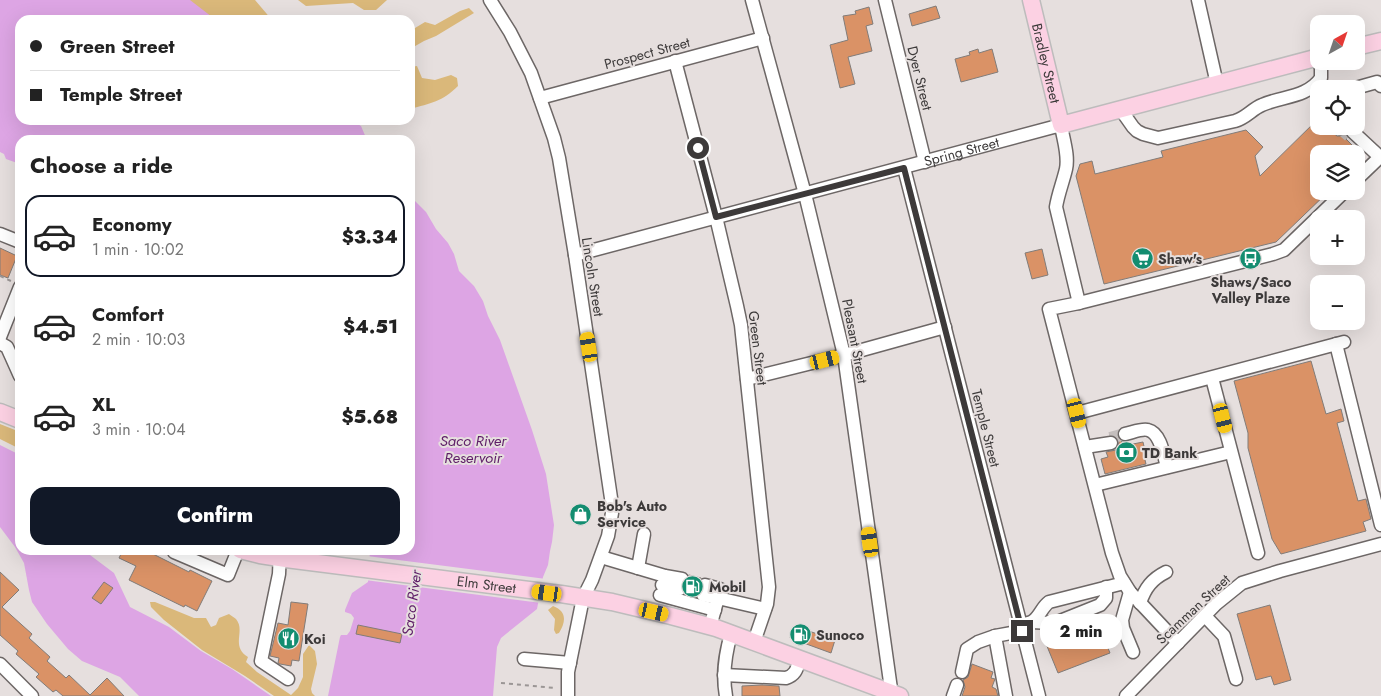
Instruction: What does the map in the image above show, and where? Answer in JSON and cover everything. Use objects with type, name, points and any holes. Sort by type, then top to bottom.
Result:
[{"type":"main road","name":"Bradley Street","points":[[1032,0],[1061,126]]},
{"type":"main road","points":[[1365,45],[1381,41]]},
{"type":"main road","name":"Spring Street","points":[[1061,126],[1310,60]]},
{"type":"main road","points":[[0,412],[15,418]]},
{"type":"main road","name":"Elm Street","points":[[284,555],[337,566],[612,602],[710,626],[894,695]]},
{"type":"street","name":"Lincoln Street","points":[[490,0],[502,18],[531,73],[554,138],[559,158],[611,498],[611,520],[608,536],[592,580],[583,598],[563,692]]},
{"type":"street","name":"Pleasant Street","points":[[752,0],[805,194],[844,355],[894,695]]},
{"type":"street","name":"Dyer Street","points":[[885,0],[925,162]]},
{"type":"street","points":[[1198,0],[1217,84]]},
{"type":"street","name":"Prospect Street","points":[[540,98],[763,38]]},
{"type":"street","name":"Green Street","points":[[676,61],[738,310],[769,587],[765,609],[754,642]]},
{"type":"street","points":[[1121,110],[1137,131],[1158,138],[1236,121],[1260,106],[1301,94],[1312,88],[1321,78],[1321,70]]},
{"type":"street","points":[[1365,85],[1377,82],[1381,86]]},
{"type":"street","name":"Spring Street","points":[[575,256],[1061,126]]},
{"type":"street","points":[[1061,126],[1067,167],[1058,194],[1056,207],[1079,303]]},
{"type":"street","points":[[1350,135],[1379,158],[1365,171]]},
{"type":"street","name":"Temple Street","points":[[904,168],[1025,626],[1039,696]]},
{"type":"street","points":[[1178,643],[1127,588],[1120,576],[1094,485],[1087,446],[1049,309],[1284,250],[1336,200]]},
{"type":"street","points":[[0,234],[15,240]]},
{"type":"street","points":[[15,302],[2,342],[15,367]]},
{"type":"street","points":[[747,379],[945,327]]},
{"type":"street","points":[[2,342],[15,351]]},
{"type":"street","points":[[1077,413],[1340,343],[1381,525]]},
{"type":"street","points":[[1212,378],[1258,554]]},
{"type":"street","points":[[1126,437],[1150,434],[1154,436],[1160,442],[1167,467]]},
{"type":"street","points":[[1087,446],[1098,446],[1110,440]]},
{"type":"street","points":[[1094,485],[1231,452]]},
{"type":"street","points":[[638,568],[644,534]]},
{"type":"street","name":"Scamman Street","points":[[1126,696],[1221,600],[1242,584],[1280,571],[1381,544]]},
{"type":"street","points":[[181,555],[228,575],[237,555]]},
{"type":"street","points":[[279,555],[279,574],[261,661],[288,679]]},
{"type":"street","points":[[601,557],[638,568],[662,585],[717,604],[765,609]]},
{"type":"street","points":[[1140,603],[1148,586],[1166,572]]},
{"type":"street","points":[[662,585],[681,584]]},
{"type":"street","points":[[654,612],[662,585]]},
{"type":"street","points":[[963,673],[967,649],[978,642],[1096,599],[1103,594],[1106,587],[1127,588]]},
{"type":"street","points":[[704,590],[720,588],[710,626]]},
{"type":"street","points":[[1127,588],[1122,620],[1123,628],[1133,652]]},
{"type":"street","points":[[1205,616],[1224,636],[1236,679]]},
{"type":"street","points":[[726,696],[725,659],[731,634]]},
{"type":"street","points":[[995,636],[1006,696]]},
{"type":"street","points":[[524,659],[570,663]]},
{"type":"street","points":[[724,675],[786,678],[796,672],[800,659]]},
{"type":"street","points":[[0,664],[32,696]]},
{"type":"path","points":[[501,683],[563,692]]},
{"type":"shaded area","points":[[168,0],[255,0],[268,15],[195,15]]},
{"type":"shaded area","points":[[298,0],[387,0],[376,10],[364,10],[353,3],[306,6]]},
{"type":"shaded area","points":[[469,8],[474,13],[415,46],[415,28],[425,22],[435,25]]},
{"type":"shaded area","points":[[415,66],[417,66],[422,78],[435,80],[451,75],[457,78],[458,86],[441,99],[415,108]]},
{"type":"shaded area","points":[[0,424],[15,430],[15,446],[0,439]]},
{"type":"shaded area","points":[[150,602],[155,602],[194,618],[206,618],[211,627],[216,625],[219,618],[229,614],[239,624],[239,643],[243,653],[248,657],[246,662],[257,672],[291,695],[298,688],[303,677],[303,654],[309,645],[315,651],[317,664],[311,689],[315,696],[274,696],[202,650],[164,620],[151,607]]},
{"type":"shaded area","points":[[553,606],[561,611],[564,617],[561,629],[556,634],[554,630],[555,619],[548,610]]},
{"type":"water","points":[[0,0],[190,0],[210,15],[15,15],[15,125],[359,125],[365,135],[15,135],[15,162],[6,159],[4,154],[0,152]]},
{"type":"water","name":"Saco River Reservoir","points":[[415,201],[426,212],[436,229],[448,243],[454,254],[459,271],[474,286],[483,301],[500,340],[546,474],[554,525],[552,542],[537,609],[501,638],[497,647],[493,696],[328,696],[340,637],[341,635],[347,635],[350,631],[354,618],[345,610],[352,593],[368,582],[370,555],[415,555]]},
{"type":"water","points":[[0,445],[15,452],[15,547],[0,527]]},
{"type":"water","points":[[20,555],[90,555],[114,573],[130,607],[169,627],[201,651],[232,669],[271,696],[139,696],[120,677],[82,661],[68,649],[32,602],[24,563]]},
{"type":"pier","points":[[367,556],[546,579],[541,603],[365,580]]},
{"type":"building","points":[[936,6],[940,18],[912,26],[909,14]]},
{"type":"building","points":[[869,7],[873,24],[866,26],[872,51],[848,57],[855,84],[840,88],[830,45],[848,40],[843,16],[856,14],[855,11]]},
{"type":"building","points":[[978,49],[979,53],[992,49],[998,72],[961,82],[955,59],[970,55],[969,52]]},
{"type":"building","points":[[1310,127],[1310,135],[1346,135],[1346,139],[1352,145],[1310,145],[1310,200],[1320,200],[1276,242],[1104,284],[1076,176],[1080,164],[1092,161],[1095,174],[1163,157],[1161,151],[1246,130],[1263,147],[1255,156],[1260,176]]},
{"type":"building","points":[[0,248],[15,255],[15,261],[8,278],[0,275]]},
{"type":"building","points":[[1042,249],[1048,275],[1032,279],[1025,253]]},
{"type":"building","points":[[1311,361],[1326,414],[1341,409],[1344,421],[1337,423],[1358,501],[1366,499],[1371,519],[1363,522],[1366,531],[1281,554],[1272,539],[1248,448],[1248,433],[1234,381]]},
{"type":"building","name":"TD Bank","points":[[1117,432],[1119,439],[1122,442],[1127,442],[1128,445],[1143,442],[1146,464],[1105,474],[1101,459],[1108,457],[1106,452],[1116,450],[1119,442],[1117,438],[1109,434]]},
{"type":"building","points":[[120,555],[155,555],[212,581],[197,611],[185,605],[184,607],[129,580],[136,566],[119,558]]},
{"type":"building","points":[[0,572],[19,590],[2,607],[32,634],[29,638],[50,657],[47,661],[66,678],[69,675],[90,695],[107,678],[124,696],[63,696],[56,690],[53,692],[36,677],[39,674],[16,654],[18,651],[0,635]]},
{"type":"building","points":[[689,575],[701,578],[697,582],[698,589],[695,596],[686,594],[688,590],[687,585],[690,580]]},
{"type":"building","points":[[104,582],[113,588],[101,604],[92,598]]},
{"type":"building","name":"Koi","points":[[291,602],[308,604],[299,661],[292,660],[291,666],[280,664],[278,663],[279,658],[270,656],[278,623],[288,625]]},
{"type":"building","points":[[1270,605],[1291,680],[1274,685],[1271,676],[1256,680],[1237,614]]},
{"type":"building","points":[[1095,616],[1110,653],[1058,673],[1042,634],[1063,629]]},
{"type":"building","points":[[358,625],[402,634],[400,643],[356,634]]},
{"type":"building","points":[[794,626],[835,640],[831,653],[790,638]]},
{"type":"building","points":[[972,664],[993,672],[991,678],[995,679],[992,687],[996,689],[998,696],[962,696],[965,687],[963,680],[968,677]]},
{"type":"building","points":[[742,686],[779,686],[780,696],[742,696]]},
{"type":"tunnel","points":[[1110,438],[1125,434]]},
{"type":"tunnel","points":[[682,579],[705,585]]},
{"type":"tunnel","points":[[680,589],[703,595]]},
{"type":"place","name":"Shaw's","points":[[1142,259]]},
{"type":"place","name":"Shaws/Saco Valley Plaze","points":[[1251,259]]},
{"type":"place","name":"TD Bank","points":[[1126,453]]},
{"type":"place","name":"Bob's Auto Service","points":[[581,514]]},
{"type":"place","name":"Mobil","points":[[693,587]]},
{"type":"place","name":"Sunoco","points":[[800,635]]},
{"type":"place","name":"Koi","points":[[288,639]]},
{"type":"route","points":[[698,148],[716,217],[904,168],[1022,631]]},
{"type":"water label","name":"Saco River","points":[[412,603]]}]
